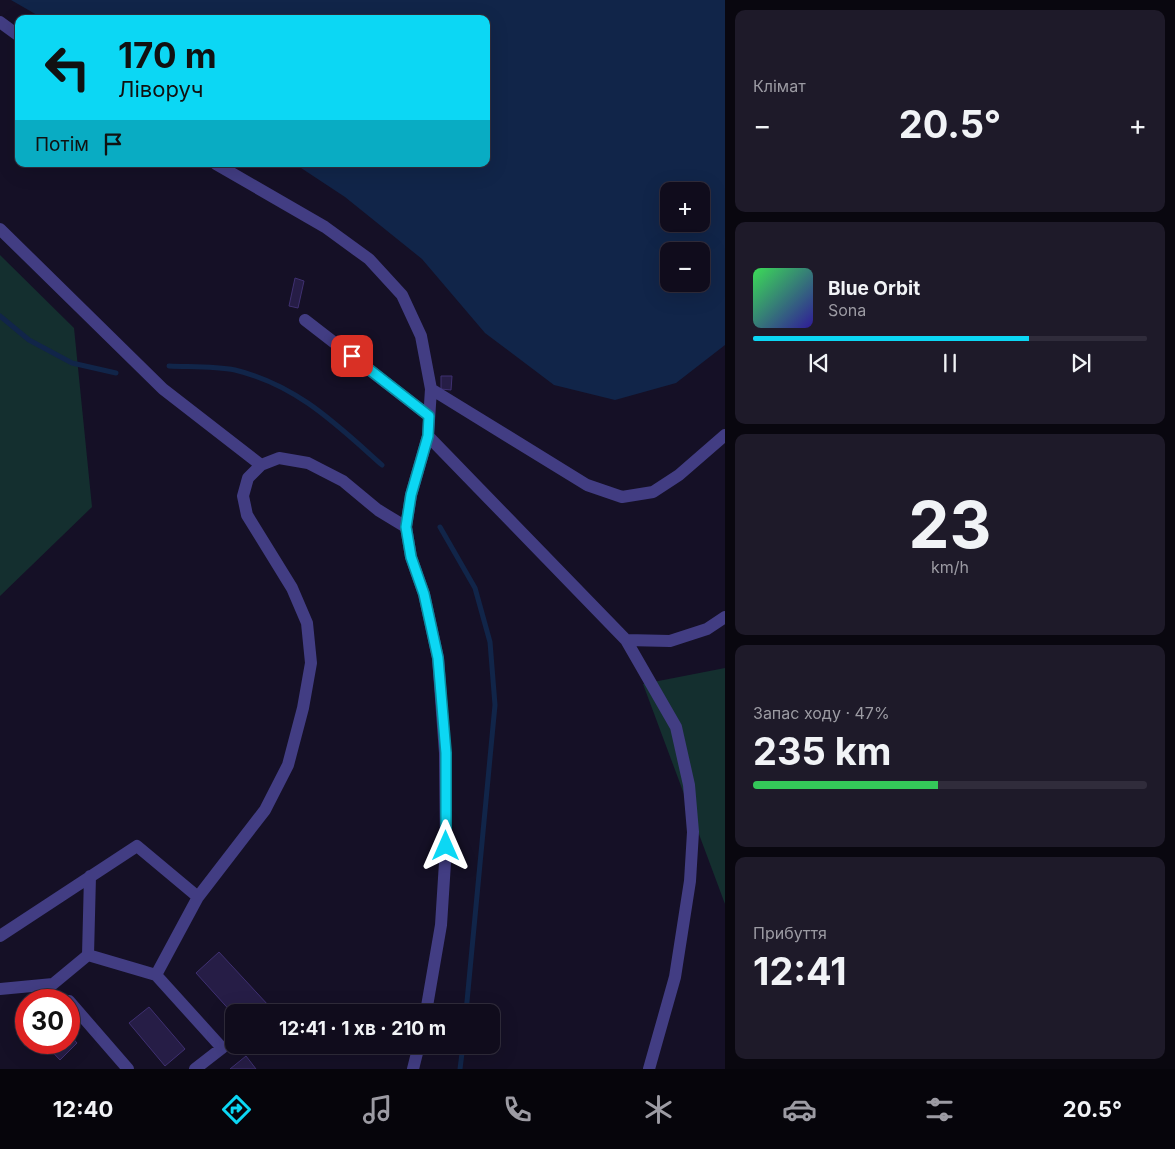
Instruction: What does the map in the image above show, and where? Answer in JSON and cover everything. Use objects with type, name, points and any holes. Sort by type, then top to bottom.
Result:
[{"type":"street","points":[[0,22],[15,33]]},
{"type":"street","points":[[221,167],[325,227],[369,259],[402,295],[421,336],[431,389],[428,436],[411,495],[406,527],[411,557],[424,594],[438,658],[446,753],[446,846],[441,925],[427,1004]]},
{"type":"street","points":[[0,229],[162,389],[261,465]]},
{"type":"street","points":[[305,320],[429,416]]},
{"type":"street","points":[[431,389],[588,485],[622,497],[653,492],[679,475],[725,435]]},
{"type":"street","points":[[428,436],[626,640],[676,727],[689,785],[693,832],[690,881],[675,977],[649,1069]]},
{"type":"street","points":[[156,975],[198,897],[265,810],[288,765],[303,708],[311,664],[307,623],[292,588],[247,515],[243,496],[248,478],[261,465],[279,458],[308,463],[344,481],[378,510],[406,527]]},
{"type":"street","points":[[626,640],[670,642],[707,629],[725,617]]},
{"type":"street","points":[[0,936],[137,846],[198,897]]},
{"type":"street","points":[[0,989],[53,984],[88,955],[90,876]]},
{"type":"street","points":[[88,955],[156,975],[222,1048],[195,1069]]},
{"type":"street","points":[[53,984],[57,989]]},
{"type":"street","points":[[80,1015],[128,1069]]},
{"type":"street","points":[[413,1069],[417,1054]]},
{"type":"green space","points":[[0,255],[74,328],[92,507],[0,596]]},
{"type":"green space","points":[[725,668],[725,904],[643,684]]},
{"type":"water","points":[[11,0],[725,0],[725,345],[676,383],[615,400],[554,385],[485,333],[422,259],[345,197],[300,167],[490,167],[490,15],[37,15]]},
{"type":"building","points":[[295,278],[304,281],[298,308],[289,306]]},
{"type":"building","points":[[441,376],[452,376],[451,390],[441,389]]},
{"type":"building","points":[[219,952],[267,1004],[225,1005],[196,973]]},
{"type":"building","points":[[149,1007],[185,1049],[165,1066],[129,1023]]},
{"type":"building","points":[[54,1054],[66,1054],[60,1060]]},
{"type":"building","points":[[246,1056],[256,1069],[230,1069]]},
{"type":"waterway","points":[[0,316],[29,340],[72,363],[116,373]]},
{"type":"waterway","points":[[169,366],[211,367],[235,370],[278,385],[332,421],[382,465]]},
{"type":"waterway","points":[[440,527],[475,588],[490,642],[495,705],[467,1004]]},
{"type":"waterway","points":[[460,1069],[462,1054]]},
{"type":"route","points":[[352,356],[429,416],[428,436],[411,495],[406,527],[411,557],[424,594],[438,658],[446,753],[446,846]]}]
